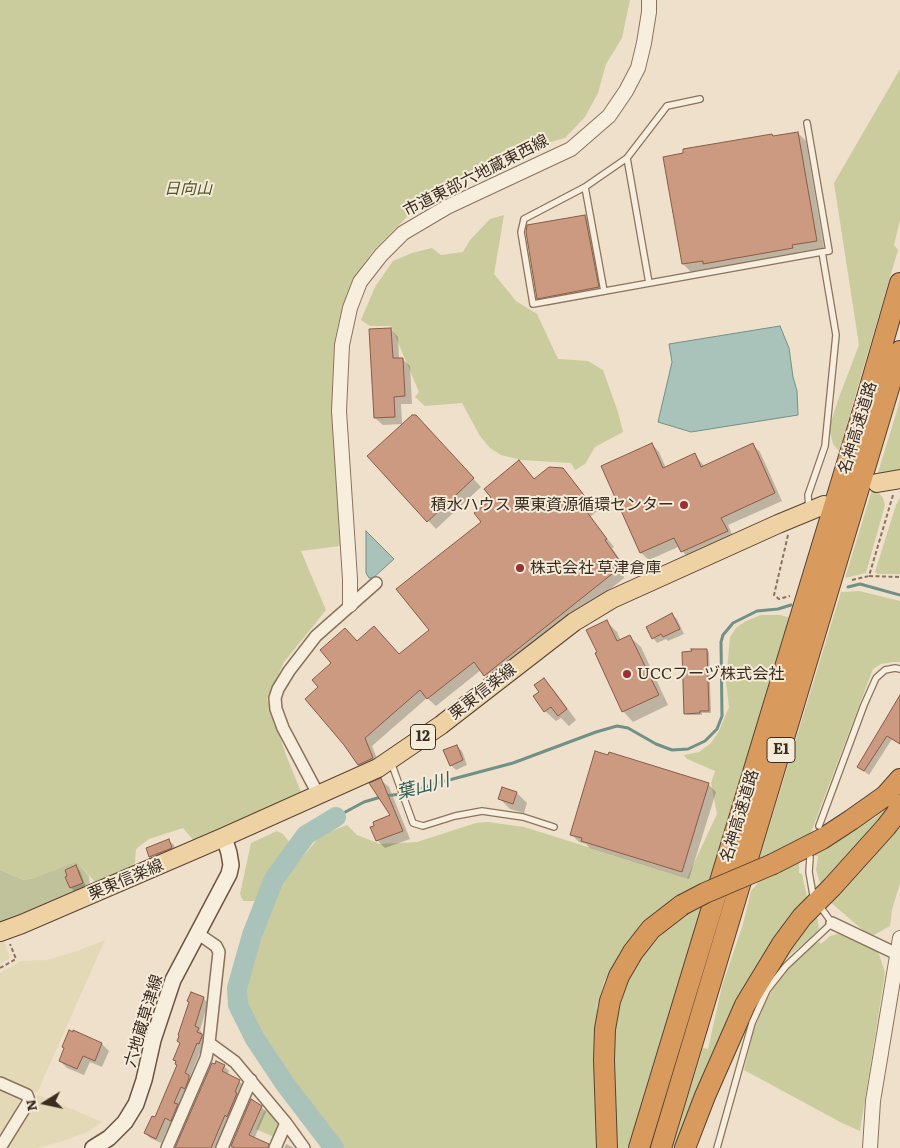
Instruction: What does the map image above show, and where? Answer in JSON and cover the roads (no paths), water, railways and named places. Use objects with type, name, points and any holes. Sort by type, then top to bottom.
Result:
[{"type":"highway","name":"名神高速道路","points":[[639,1148],[866,401],[900,282]]},
{"type":"highway","name":"名神高速道路","points":[[661,1148],[900,352]]},
{"type":"highway","points":[[873,804],[900,762]]},
{"type":"highway","points":[[607,1148],[604,1060],[605,1029],[610,1001],[619,976],[633,952],[657,924],[682,905],[822,839],[894,788],[900,779]]},
{"type":"highway","points":[[685,1148],[705,1096],[745,1005],[782,944],[802,917],[862,855],[899,810]]},
{"type":"main road","points":[[877,483],[899,479]]},
{"type":"main road","name":"栗東信楽線","points":[[2,931],[224,837],[378,768],[440,725],[574,622],[612,599],[816,509]]},
{"type":"main road","name":"六地蔵草津線","points":[[93,1148],[109,1138],[125,1122],[136,1104],[144,1080],[153,1040],[173,980],[229,874],[229,852],[224,837]]},
{"type":"street","name":"市道東部六地蔵東西線","points":[[350,605],[339,411],[342,345],[350,308],[360,282],[381,255],[402,233],[447,207],[571,149],[609,116],[626,91],[638,68],[644,43],[649,0]]},
{"type":"street","points":[[318,794],[283,728],[276,709],[275,698],[289,671],[316,636],[376,583]]},
{"type":"street","points":[[832,923],[897,954]]},
{"type":"street","points":[[168,1148],[206,1058],[209,1043],[219,952],[216,946],[197,933]]},
{"type":"street","points":[[870,1148],[873,1101],[900,938]]},
{"type":"street","points":[[209,1043],[235,1062],[286,1123],[304,1148]]},
{"type":"street","points":[[222,1148],[251,1080]]},
{"type":"street","points":[[0,1083],[27,1095],[29,1101],[0,1148]]},
{"type":"street","points":[[275,1148],[286,1123]]},
{"type":"lane","points":[[700,100],[667,106],[627,158],[585,187],[524,219],[521,232],[533,304],[829,251],[807,123]]},
{"type":"lane","points":[[627,158],[649,283]]},
{"type":"lane","points":[[585,187],[604,291]]},
{"type":"lane","points":[[816,509],[808,495],[825,446],[836,336],[822,252]]},
{"type":"lane","points":[[819,826],[876,678],[885,670],[900,669]]},
{"type":"lane","points":[[390,760],[413,824],[423,826],[455,816],[482,811],[523,817],[554,827]]},
{"type":"lane","points":[[810,857],[809,872],[814,895]]},
{"type":"lane","points":[[717,1148],[752,1023],[767,990],[786,966],[832,923],[822,908]]},
{"type":"water","points":[[780,326],[789,348],[797,391],[798,415],[691,432],[658,422],[672,362],[669,344]]},
{"type":"water","points":[[366,531],[394,559],[373,578],[369,578],[366,573]]},
{"type":"waterway","name":"葉山川","points":[[848,587],[860,584],[900,595]]},
{"type":"waterway","name":"葉山川","points":[[336,817],[364,802],[384,796],[410,793],[434,784],[513,763],[617,726],[628,728],[656,744],[672,750],[688,749],[705,741],[717,729],[722,716],[721,642],[723,635],[733,623],[757,611],[778,609],[791,605]]},
{"type":"waterway","name":"葉山川","points":[[334,1148],[285,1084],[255,1039],[238,1005],[237,988],[252,935],[274,879],[306,835],[336,817]]},
{"type":"place","name":"積水ハウス 栗東資源循環センター","points":[[684,505]]},
{"type":"place","name":"株式会社 草津倉庫","points":[[520,568]]},
{"type":"place","name":"UCCフーヅ株式会社","points":[[627,674]]},
{"type":"park label","name":"日向山","points":[[188,189]]}]
